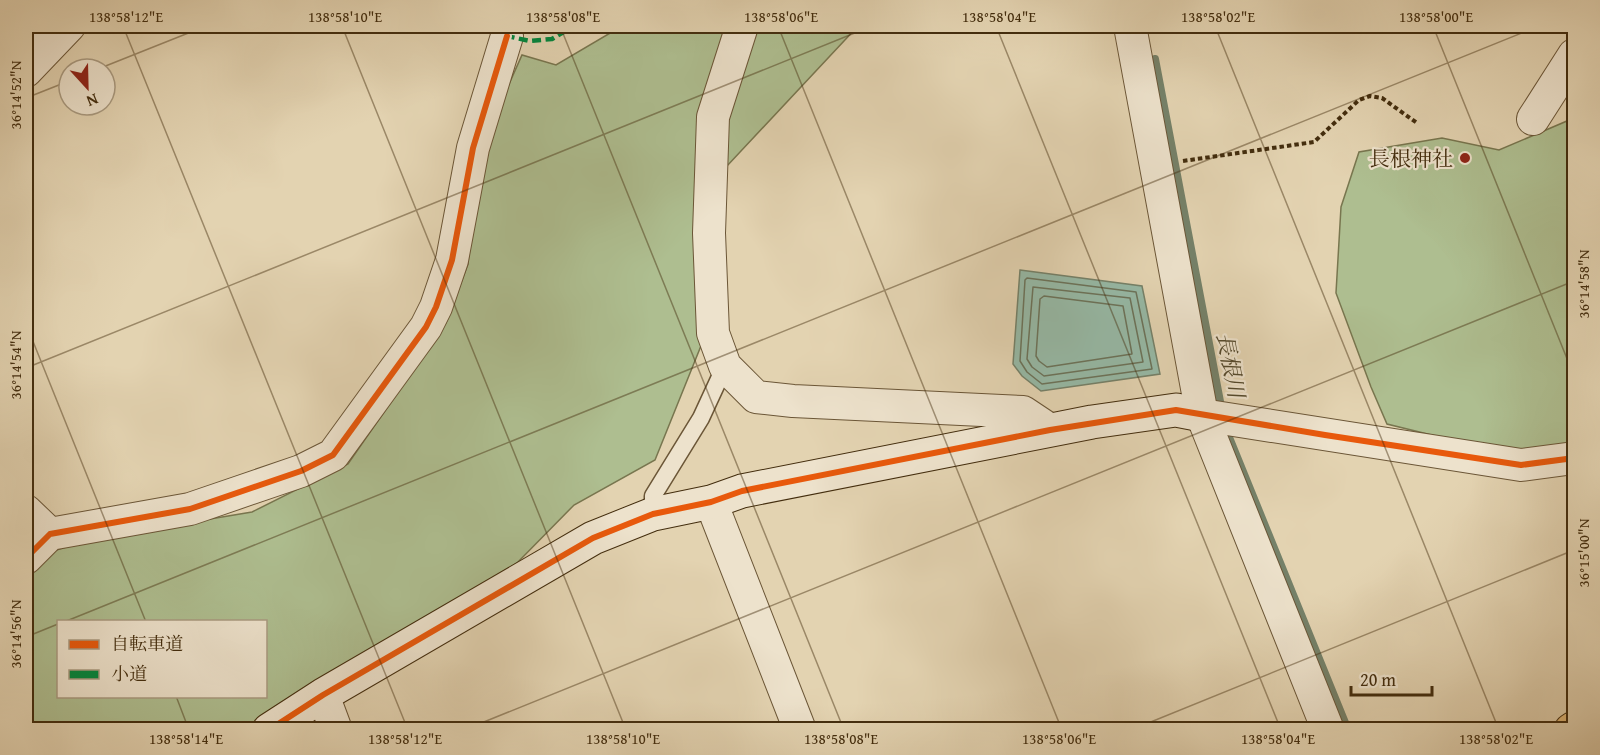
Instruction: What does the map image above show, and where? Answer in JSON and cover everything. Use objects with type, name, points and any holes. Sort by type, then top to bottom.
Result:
[{"type":"street","points":[[26,71],[36,38],[69,26]]},
{"type":"street","points":[[742,26],[713,117],[709,233],[713,333],[724,366],[756,397],[793,401],[1023,412],[1050,430]]},
{"type":"street","points":[[1155,26],[1132,38],[1202,414],[1328,729]]},
{"type":"street","points":[[26,558],[50,534],[190,509],[301,471],[333,455],[426,327],[436,307],[452,260],[472,148],[507,36]]},
{"type":"street","points":[[1533,119],[1575,55]]},
{"type":"street","points":[[269,729],[323,695],[593,538],[653,514],[711,502],[742,491],[1050,430],[1176,410],[1521,465],[1575,458]]},
{"type":"street","points":[[711,502],[798,729]]},
{"type":"street","points":[[26,511],[50,534]]},
{"type":"street","points":[[323,695],[336,729]]},
{"type":"lane","points":[[653,514],[652,496],[701,418],[724,366]]},
{"type":"path","points":[[1193,159],[1314,142],[1359,100],[1370,96],[1382,98],[1417,123]]},
{"type":"shaded area","points":[[622,26],[858,26],[726,167],[713,316],[655,460],[574,505],[517,563],[243,729],[26,730],[26,569],[47,553],[139,524],[210,519],[252,512],[348,464],[446,323],[468,264],[477,156],[522,55],[556,65]]},
{"type":"shaded area","points":[[1574,118],[1574,455],[1543,460],[1387,424],[1336,293],[1341,207],[1359,152],[1442,138],[1499,150]]},
{"type":"water","points":[[1020,270],[1142,286],[1160,374],[1041,391],[1022,376],[1013,364]]},
{"type":"waterway","name":"長根川","points":[[1155,59],[1222,412]]},
{"type":"waterway","name":"長根川","points":[[1224,425],[1348,730]]},
{"type":"marked path","points":[[496,26],[507,36],[530,41],[552,39],[574,26]]},
{"type":"cycle path","points":[[26,558],[50,534],[190,509],[301,471],[333,455],[426,327],[436,307],[452,260],[473,148],[507,36]]},
{"type":"cycle path","points":[[269,730],[323,695],[593,538],[653,514],[711,502],[742,491],[1050,430],[1176,410],[1521,465],[1574,458]]},
{"type":"place","name":"長根神社","points":[[1465,158]]}]
